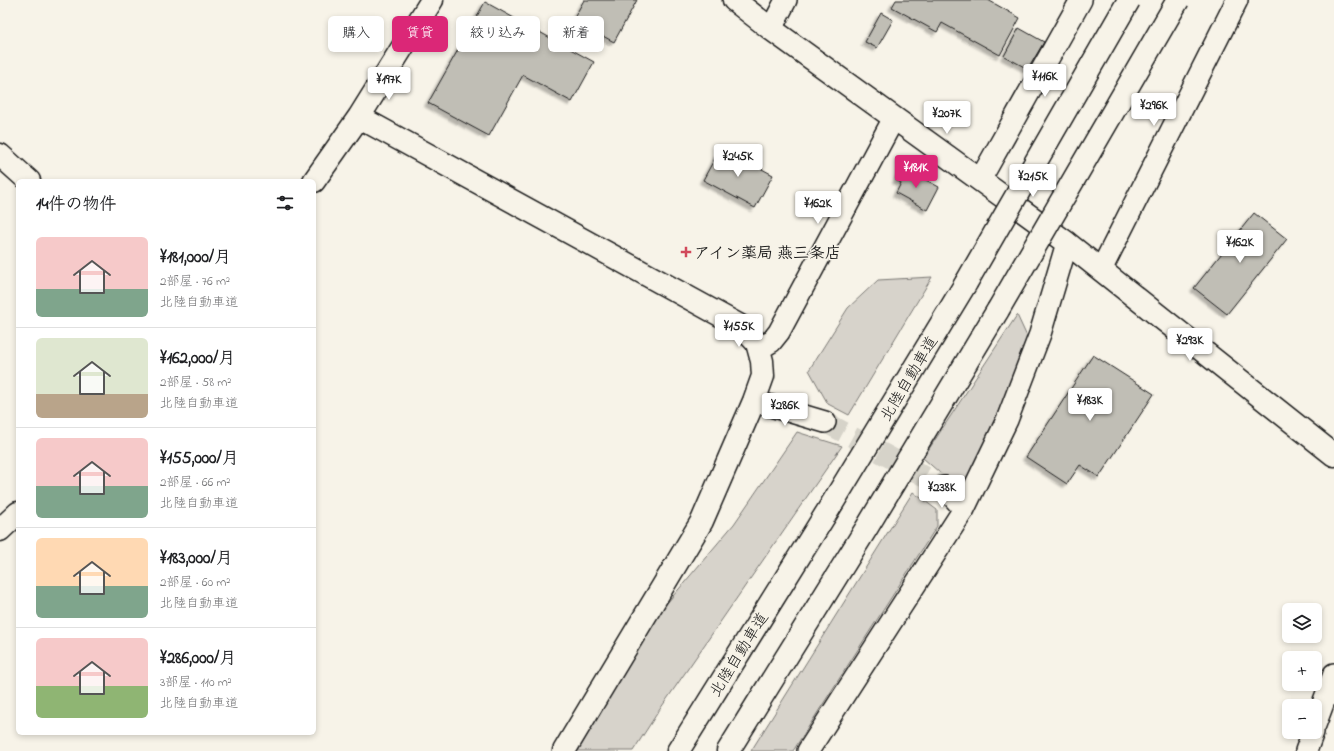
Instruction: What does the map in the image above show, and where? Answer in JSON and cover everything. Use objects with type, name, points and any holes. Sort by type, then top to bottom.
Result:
[{"type":"main road","points":[[315,179],[359,117],[432,0]]},
{"type":"main road","points":[[734,0],[771,29],[1067,243],[1334,455]]},
{"type":"main road","name":"北陸自動車道","points":[[678,751],[827,512],[966,283],[1129,0]]},
{"type":"main road","points":[[728,751],[866,529],[998,310],[1178,0]]},
{"type":"main road","points":[[359,117],[742,327],[757,343],[759,349],[762,361],[763,376],[702,521],[564,751]]},
{"type":"main road","points":[[0,155],[27,179]]},
{"type":"main road","points":[[0,530],[16,515]]},
{"type":"street","points":[[771,29],[786,0]]},
{"type":"street","points":[[980,180],[1081,0]]},
{"type":"street","points":[[1101,270],[1237,0]]},
{"type":"street","points":[[759,349],[771,342],[780,332],[894,118]]},
{"type":"street","points":[[808,751],[964,509],[1007,420],[1040,334],[1067,243]]},
{"type":"street","points":[[754,400],[826,422]]},
{"type":"street","points":[[944,487],[964,509]]},
{"type":"street","points":[[1322,707],[1334,674]]},
{"type":"street","points":[[1306,751],[1310,739]]},
{"type":"shaded area","points":[[932,277],[849,415],[828,404],[809,370],[848,308],[878,280]]},
{"type":"shaded area","points":[[1017,315],[1029,341],[969,478],[948,480],[923,458]]},
{"type":"shaded area","points":[[797,432],[842,446],[658,712],[633,751],[578,751],[651,622],[734,524]]},
{"type":"shaded area","points":[[913,492],[937,510],[937,526],[793,751],[751,751]]},
{"type":"building","points":[[584,0],[637,0],[614,42],[604,37],[604,16],[575,16]]},
{"type":"building","points":[[896,0],[988,0],[1020,18],[1000,55],[942,23],[937,32],[892,7]]},
{"type":"building","points":[[485,2],[510,16],[477,16]]},
{"type":"building","points":[[881,13],[893,20],[877,48],[865,42]]},
{"type":"building","points":[[1019,28],[1044,42],[1028,69],[1004,56]]},
{"type":"building","points":[[540,32],[548,37],[548,52],[576,52],[594,62],[572,102],[523,75],[489,136],[428,103],[457,52],[540,52]]},
{"type":"building","points":[[721,147],[773,175],[755,208],[703,180]]},
{"type":"building","points":[[902,167],[939,187],[927,210],[896,193],[901,183],[896,180]]},
{"type":"building","points":[[1254,213],[1287,239],[1227,314],[1194,288]]},
{"type":"building","points":[[1093,355],[1154,394],[1099,477],[1080,465],[1067,484],[1026,457]]},
{"type":"tunnel","points":[[825,422],[944,487]]},
{"type":"place","name":"アイン薬局 燕三条店","points":[[686,252]]}]
